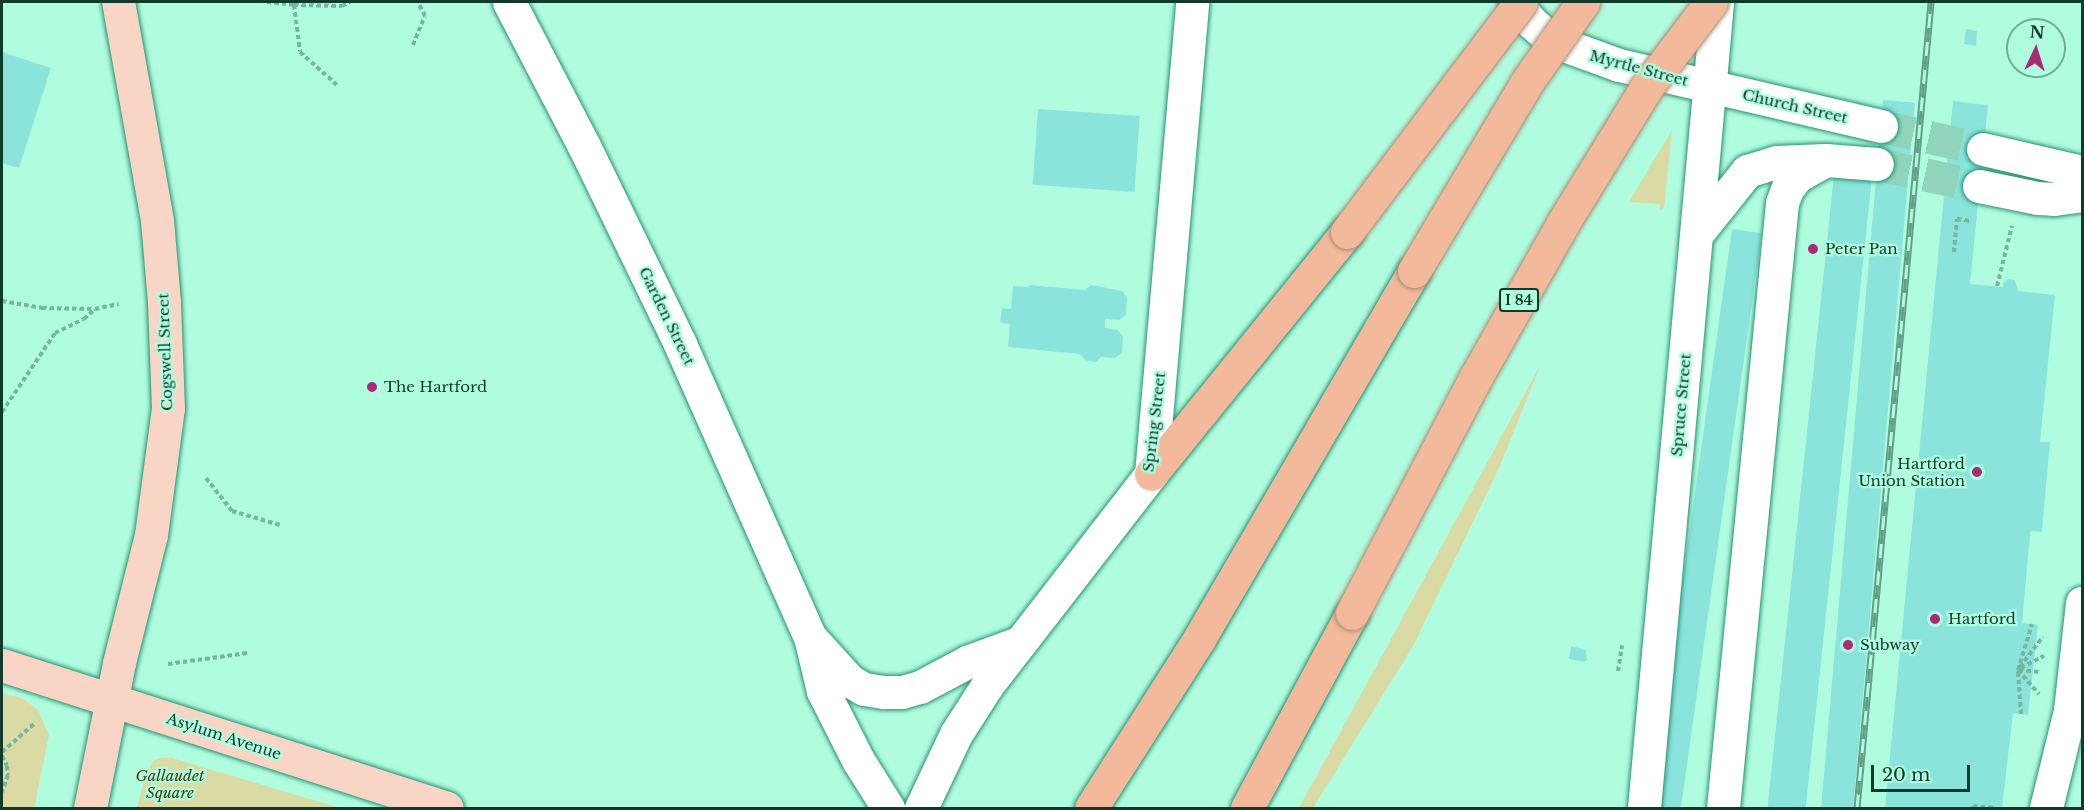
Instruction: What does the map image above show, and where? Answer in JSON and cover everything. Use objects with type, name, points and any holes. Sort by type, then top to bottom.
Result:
[{"type":"highway","points":[[1151,474],[1347,232],[1521,2]]},
{"type":"highway","points":[[1091,808],[1204,630],[1527,82],[1583,2]]},
{"type":"highway","name":"I 84","points":[[1247,808],[1533,275],[1628,115],[1677,44],[1711,2]]},
{"type":"main road","name":"Cogswell Street","points":[[90,808],[111,700],[151,535],[168,408],[164,302],[157,220],[118,2]]},
{"type":"main road","name":"Asylum Avenue","points":[[2,665],[447,808]]},
{"type":"street","name":"Garden Street","points":[[509,2],[584,146],[681,344],[810,637],[823,691],[863,770],[888,808]]},
{"type":"street","name":"Spring Street","points":[[921,808],[956,734],[1018,643],[1151,474],[1192,2]]},
{"type":"street","name":"Myrtle Street","points":[[1515,2],[1531,22],[1553,41],[1619,65],[1710,87]]},
{"type":"street","name":"Spruce Street","points":[[1644,808],[1717,2]]},
{"type":"street","name":"Church Street","points":[[1710,87],[1881,126]]},
{"type":"street","points":[[1983,149],[2082,172]]},
{"type":"street","points":[[1696,235],[1747,171],[1776,162],[1826,160],[1877,164]]},
{"type":"street","points":[[1723,808],[1780,211],[1790,183],[1805,170],[1826,160]]},
{"type":"street","points":[[1979,186],[2037,198],[2054,199],[2082,195]]},
{"type":"street","points":[[2046,808],[2082,603]]},
{"type":"street","name":"Garden Street","points":[[810,637],[850,681],[864,688],[884,692],[914,689],[967,662],[1018,643]]},
{"type":"path","points":[[267,2],[342,6],[350,2]]},
{"type":"path","points":[[413,45],[425,16],[418,2]]},
{"type":"path","points":[[294,5],[300,51],[337,85]]},
{"type":"path","points":[[1997,286],[2014,217]]},
{"type":"path","points":[[1954,252],[1957,219],[1976,221]]},
{"type":"path","points":[[2,301],[42,308],[95,309],[118,304]]},
{"type":"path","points":[[2,412],[55,333],[84,319],[95,309]]},
{"type":"path","points":[[206,478],[232,511],[280,525]]},
{"type":"path","points":[[2021,714],[2018,670],[2032,624]]},
{"type":"path","points":[[2018,670],[2045,634]]},
{"type":"path","points":[[1618,671],[1622,645]]},
{"type":"path","points":[[2018,670],[2052,652]]},
{"type":"path","points":[[168,664],[247,653]]},
{"type":"path","points":[[2018,670],[2069,683]]},
{"type":"path","points":[[2018,670],[2045,702]]},
{"type":"path","points":[[2,792],[8,775],[2,754],[35,723]]},
{"type":"path","points":[[1990,801],[1990,808]]},
{"type":"path","points":[[1973,808],[1995,808]]},
{"type":"green space","points":[[1672,130],[1664,208],[1660,210],[1660,204],[1629,202]]},
{"type":"green space","points":[[1541,364],[1499,468],[1413,646],[1313,808],[1299,808]]},
{"type":"green space","points":[[2,693],[22,698],[38,710],[49,735],[34,808],[2,808]]},
{"type":"green space","name":"Gallaudet Square","points":[[172,758],[340,808],[137,808],[146,774],[153,761]]},
{"type":"building","points":[[1966,29],[1977,31],[1976,46],[1964,44]]},
{"type":"building","points":[[2,52],[51,68],[19,168],[2,163]]},
{"type":"building","points":[[1883,100],[1915,103],[1853,808],[1821,808]]},
{"type":"building","name":"Hartford Union Station","points":[[1953,101],[1988,105],[1970,284],[2003,287],[2003,283],[2009,279],[2015,280],[2018,291],[2055,295],[2040,442],[2050,442],[2042,532],[2031,531],[2030,534],[2022,623],[2038,625],[2028,715],[2013,713],[2002,808],[1885,808]]},
{"type":"building","points":[[1038,109],[1140,116],[1134,192],[1033,185]]},
{"type":"building","points":[[1834,175],[1872,179],[1806,808],[1768,808]]},
{"type":"building","points":[[1732,229],[1762,233],[1681,808],[1651,805]]},
{"type":"building","points":[[1029,285],[1085,290],[1091,285],[1122,291],[1127,298],[1126,315],[1119,320],[1105,319],[1105,328],[1118,330],[1123,336],[1122,353],[1115,358],[1101,357],[1096,362],[1085,360],[1080,354],[1008,347],[1010,324],[1000,323],[1002,308],[1011,309],[1013,286],[1029,287]]},
{"type":"building","points":[[1571,646],[1586,650],[1587,660],[1584,662],[1569,659]]},
{"type":"tunnel","points":[[1881,126],[1983,149]]},
{"type":"tunnel","points":[[1877,164],[1979,186]]},
{"type":"railway","points":[[1857,808],[1931,2]]},
{"type":"place","name":"Peter Pan","points":[[1813,249]]},
{"type":"place","name":"The Hartford","points":[[372,387]]},
{"type":"place","name":"Hartford Union Station","points":[[1977,472]]},
{"type":"place","name":"Hartford","points":[[1935,619]]},
{"type":"place","name":"Subway","points":[[1848,645]]}]
